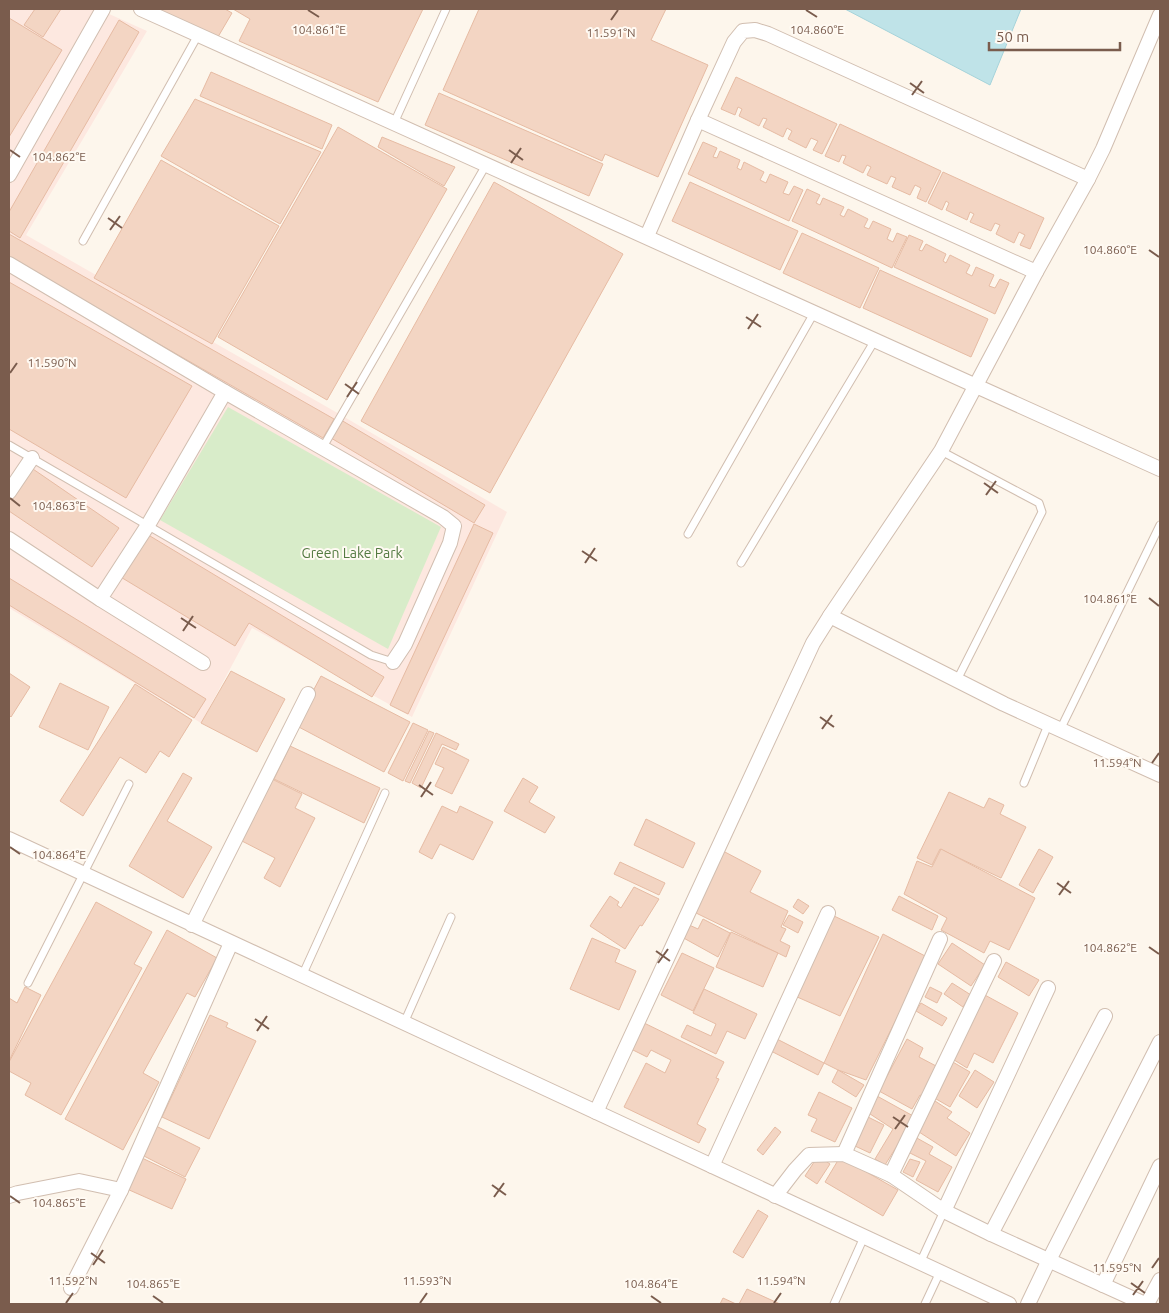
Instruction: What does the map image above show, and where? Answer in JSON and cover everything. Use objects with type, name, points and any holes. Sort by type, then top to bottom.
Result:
[{"type":"street","points":[[9,175],[103,9]]},
{"type":"street","points":[[142,9],[486,166],[647,236],[1160,470]]},
{"type":"street","points":[[596,1112],[809,652],[830,616],[941,451],[1036,272],[1088,179],[1160,15]]},
{"type":"street","points":[[647,236],[734,42],[743,31],[755,30],[768,34],[1088,179]]},
{"type":"street","points":[[698,120],[1036,272]]},
{"type":"street","points":[[9,264],[225,392],[443,517],[454,526],[450,543],[405,644],[393,662]]},
{"type":"street","points":[[100,599],[148,525],[225,392]]},
{"type":"street","points":[[9,492],[32,458]]},
{"type":"street","points":[[9,539],[100,599],[203,663]]},
{"type":"street","points":[[830,616],[1004,704],[1160,775]]},
{"type":"street","points":[[192,924],[308,694]]},
{"type":"street","points":[[9,839],[1008,1304]]},
{"type":"street","points":[[712,1166],[828,912]]},
{"type":"street","points":[[844,1154],[940,939]]},
{"type":"street","points":[[71,1288],[121,1190],[231,943]]},
{"type":"street","points":[[890,1175],[994,961]]},
{"type":"street","points":[[944,1211],[1048,988]]},
{"type":"street","points":[[992,1234],[1105,1016]]},
{"type":"street","points":[[1028,1304],[1160,1042]]},
{"type":"street","points":[[774,1196],[809,1155],[844,1154],[890,1175],[944,1211],[1146,1304],[1160,1280]]},
{"type":"street","points":[[1103,1285],[1160,1166]]},
{"type":"street","points":[[9,1196],[79,1181],[121,1190]]},
{"type":"lane","points":[[394,124],[446,9]]},
{"type":"lane","points":[[83,241],[198,35]]},
{"type":"lane","points":[[323,447],[486,166]]},
{"type":"lane","points":[[688,534],[814,313]]},
{"type":"lane","points":[[741,563],[875,340]]},
{"type":"lane","points":[[9,445],[371,655],[393,662]]},
{"type":"lane","points":[[941,451],[1039,502],[1042,512],[956,680]]},
{"type":"lane","points":[[1024,783],[1160,525]]},
{"type":"lane","points":[[28,982],[128,784]]},
{"type":"lane","points":[[302,976],[385,793]]},
{"type":"lane","points":[[404,1023],[451,917]]},
{"type":"lane","points":[[920,1263],[944,1211]]},
{"type":"lane","points":[[834,1304],[864,1237]]},
{"type":"lane","points":[[925,1304],[940,1272]]},
{"type":"shaded area","points":[[10,9],[98,9],[147,31],[26,235],[507,512],[412,717],[252,628],[201,723],[9,608]]},
{"type":"green space","name":"Green Lake Park","points":[[228,407],[441,527],[388,649],[160,520]]},
{"type":"water","points":[[845,9],[1021,9],[990,85]]},
{"type":"building","points":[[35,9],[61,9],[43,37],[24,25]]},
{"type":"building","points":[[158,9],[225,9],[232,13],[215,42]]},
{"type":"building","points":[[233,9],[423,9],[378,102],[239,41],[250,19]]},
{"type":"building","points":[[479,9],[666,9],[651,40],[708,65],[658,177],[605,154],[602,161],[443,90]]},
{"type":"building","points":[[9,18],[62,50],[9,137]]},
{"type":"building","points":[[119,20],[139,32],[20,238],[9,231],[9,212]]},
{"type":"building","points":[[211,72],[332,125],[322,149],[200,96]]},
{"type":"building","points":[[736,77],[837,124],[822,154],[813,150],[818,141],[811,138],[806,148],[788,139],[792,131],[787,128],[783,137],[763,127],[767,119],[763,118],[759,126],[739,116],[742,109],[738,107],[735,115],[721,109]]},
{"type":"building","points":[[439,93],[603,164],[589,196],[425,125]]},
{"type":"building","points":[[195,99],[321,152],[280,224],[161,156]]},
{"type":"building","points":[[840,124],[941,171],[926,202],[917,198],[921,188],[915,185],[910,195],[892,187],[896,178],[891,176],[887,184],[867,175],[871,167],[867,165],[863,173],[843,163],[846,156],[842,155],[839,162],[825,156]]},
{"type":"building","points":[[338,127],[447,189],[327,400],[218,337]]},
{"type":"building","points":[[382,137],[455,167],[444,186],[378,147]]},
{"type":"building","points":[[703,142],[717,148],[713,157],[717,158],[720,151],[740,160],[737,168],[741,170],[744,162],[764,172],[760,180],[766,183],[770,174],[788,182],[783,193],[789,195],[794,186],[803,190],[789,221],[688,174]]},
{"type":"building","points":[[161,160],[279,226],[212,344],[94,278]]},
{"type":"building","points":[[943,172],[1044,218],[1030,249],[1020,245],[1025,235],[1019,232],[1014,243],[996,234],[1000,225],[995,223],[991,231],[970,222],[974,214],[970,212],[967,220],[946,210],[949,203],[946,201],[942,210],[928,203]]},
{"type":"building","points":[[494,182],[623,254],[490,493],[361,421]]},
{"type":"building","points":[[690,182],[798,231],[780,270],[672,221]]},
{"type":"building","points":[[807,189],[820,195],[816,203],[820,205],[823,198],[844,207],[840,215],[844,217],[848,209],[868,219],[864,227],[869,229],[873,221],[891,229],[887,239],[893,242],[897,233],[907,237],[892,268],[792,221]]},
{"type":"building","points":[[802,233],[879,268],[860,308],[783,273]]},
{"type":"building","points":[[9,234],[334,419],[323,438],[9,258]]},
{"type":"building","points":[[909,235],[923,241],[919,250],[922,251],[926,244],[946,254],[943,261],[946,263],[950,255],[970,265],[966,273],[972,276],[976,267],[994,275],[989,286],[995,288],[1000,279],[1009,283],[995,314],[894,267]]},
{"type":"building","points":[[880,270],[988,319],[971,357],[863,308]]},
{"type":"building","points":[[9,282],[192,386],[126,498],[9,429]]},
{"type":"building","points":[[341,420],[485,505],[474,523],[331,438]]},
{"type":"building","points":[[30,467],[119,528],[92,567],[9,511],[9,498]]},
{"type":"building","points":[[474,524],[493,533],[408,714],[390,705]]},
{"type":"building","points":[[145,533],[384,677],[372,697],[249,623],[235,646],[119,576]]},
{"type":"building","points":[[9,578],[206,699],[194,718],[9,605]]},
{"type":"building","points":[[231,671],[285,699],[257,752],[201,723]]},
{"type":"building","points":[[9,673],[30,687],[11,717],[9,715]]},
{"type":"building","points":[[321,676],[410,722],[384,772],[295,725]]},
{"type":"building","points":[[60,683],[109,707],[88,750],[39,727]]},
{"type":"building","points":[[135,684],[192,720],[169,757],[160,751],[146,773],[120,757],[83,816],[60,801]]},
{"type":"building","points":[[413,723],[428,730],[403,781],[388,773]]},
{"type":"building","points":[[429,731],[434,733],[410,783],[405,781]]},
{"type":"building","points":[[436,733],[459,744],[456,750],[442,744],[421,788],[412,783]]},
{"type":"building","points":[[290,746],[380,788],[364,823],[274,779]]},
{"type":"building","points":[[443,747],[469,760],[452,794],[435,786],[444,768],[435,764]]},
{"type":"building","points":[[183,773],[192,778],[167,821],[212,847],[183,898],[129,866]]},
{"type":"building","points":[[523,778],[538,787],[529,802],[555,817],[545,833],[504,811]]},
{"type":"building","points":[[272,779],[302,794],[295,808],[315,818],[280,887],[264,878],[275,858],[240,840]]},
{"type":"building","points":[[949,792],[984,808],[989,798],[1004,805],[1000,814],[1026,827],[1001,878],[940,849],[932,865],[917,858]]},
{"type":"building","points":[[442,806],[457,813],[460,806],[493,822],[473,860],[440,844],[432,859],[419,852]]},
{"type":"building","points":[[646,819],[695,843],[683,868],[634,845]]},
{"type":"building","points":[[941,849],[1035,898],[1009,950],[990,941],[984,953],[941,930],[947,918],[904,894],[917,861],[932,867]]},
{"type":"building","points":[[1039,849],[1053,857],[1033,893],[1019,885]]},
{"type":"building","points":[[723,851],[761,871],[750,892],[788,911],[781,927],[786,929],[780,941],[790,946],[786,957],[694,912]]},
{"type":"building","points":[[620,862],[665,883],[659,895],[614,874]]},
{"type":"building","points":[[634,887],[659,899],[625,949],[590,926],[610,896],[619,902],[617,905],[621,908]]},
{"type":"building","points":[[899,896],[938,916],[932,930],[892,910]]},
{"type":"building","points":[[798,899],[809,906],[803,914],[793,907]]},
{"type":"building","points":[[96,902],[152,932],[134,964],[142,968],[61,1115],[25,1095],[31,1083],[9,1071],[9,1062]]},
{"type":"building","points":[[789,915],[803,922],[798,933],[783,925]]},
{"type":"building","points":[[834,916],[879,937],[840,1016],[795,996]]},
{"type":"building","points":[[703,919],[730,933],[718,957],[680,936],[687,924],[698,929]]},
{"type":"building","points":[[167,930],[217,958],[195,997],[187,993],[143,1073],[159,1082],[123,1150],[65,1119]]},
{"type":"building","points":[[731,932],[778,953],[763,987],[716,967]]},
{"type":"building","points":[[883,934],[927,957],[866,1080],[824,1063]]},
{"type":"building","points":[[592,938],[620,950],[615,962],[636,971],[619,1010],[570,989]]},
{"type":"building","points":[[952,943],[985,965],[971,986],[938,964]]},
{"type":"building","points":[[682,953],[714,968],[693,1011],[661,995]]},
{"type":"building","points":[[1006,962],[1039,980],[1029,996],[998,977]]},
{"type":"building","points":[[952,983],[971,995],[963,1007],[944,994]]},
{"type":"building","points":[[25,987],[41,995],[9,1061],[9,998],[17,1003]]},
{"type":"building","points":[[930,987],[942,993],[937,1003],[925,997]]},
{"type":"building","points":[[704,989],[757,1014],[745,1039],[727,1031],[716,1054],[681,1037],[687,1025],[711,1036],[716,1024],[693,1013]]},
{"type":"building","points":[[983,994],[1018,1013],[993,1063],[974,1053],[967,1068],[951,1058]]},
{"type":"building","points":[[921,1003],[947,1018],[942,1026],[916,1011]]},
{"type":"building","points":[[210,1015],[228,1023],[226,1027],[256,1041],[209,1139],[162,1117]]},
{"type":"building","points":[[640,1021],[724,1062],[716,1078],[719,1079],[697,1124],[706,1129],[699,1143],[624,1107],[646,1063],[665,1073],[671,1060],[651,1050],[647,1057],[627,1047]]},
{"type":"building","points":[[773,1037],[824,1063],[818,1075],[767,1049]]},
{"type":"building","points":[[907,1039],[923,1048],[919,1057],[938,1067],[923,1097],[920,1095],[912,1109],[879,1091]]},
{"type":"building","points":[[951,1061],[970,1072],[950,1107],[931,1096]]},
{"type":"building","points":[[838,1070],[864,1085],[856,1097],[832,1082]]},
{"type":"building","points":[[975,1070],[994,1082],[977,1108],[959,1096]]},
{"type":"building","points":[[819,1092],[852,1108],[835,1142],[811,1131],[817,1119],[808,1115]]},
{"type":"building","points":[[877,1096],[915,1117],[885,1165],[875,1159],[893,1129],[867,1112]]},
{"type":"building","points":[[935,1101],[952,1112],[947,1118],[970,1133],[956,1156],[916,1130]]},
{"type":"building","points":[[868,1117],[884,1125],[870,1153],[855,1146]]},
{"type":"building","points":[[156,1126],[200,1148],[185,1177],[142,1155]]},
{"type":"building","points":[[775,1127],[781,1132],[763,1155],[757,1150]]},
{"type":"building","points":[[915,1137],[933,1147],[929,1154],[952,1167],[938,1192],[916,1180],[926,1161],[908,1152]]},
{"type":"building","points":[[818,1156],[830,1164],[817,1184],[805,1176]]},
{"type":"building","points":[[840,1157],[898,1190],[883,1216],[825,1182]]},
{"type":"building","points":[[142,1158],[186,1179],[172,1209],[127,1189]]},
{"type":"building","points":[[910,1159],[920,1162],[913,1177],[903,1172]]},
{"type":"building","points":[[758,1210],[768,1216],[743,1258],[733,1252]]},
{"type":"building","points":[[747,1289],[780,1304],[739,1304]]},
{"type":"building","points":[[723,1298],[736,1304],[720,1304]]}]
